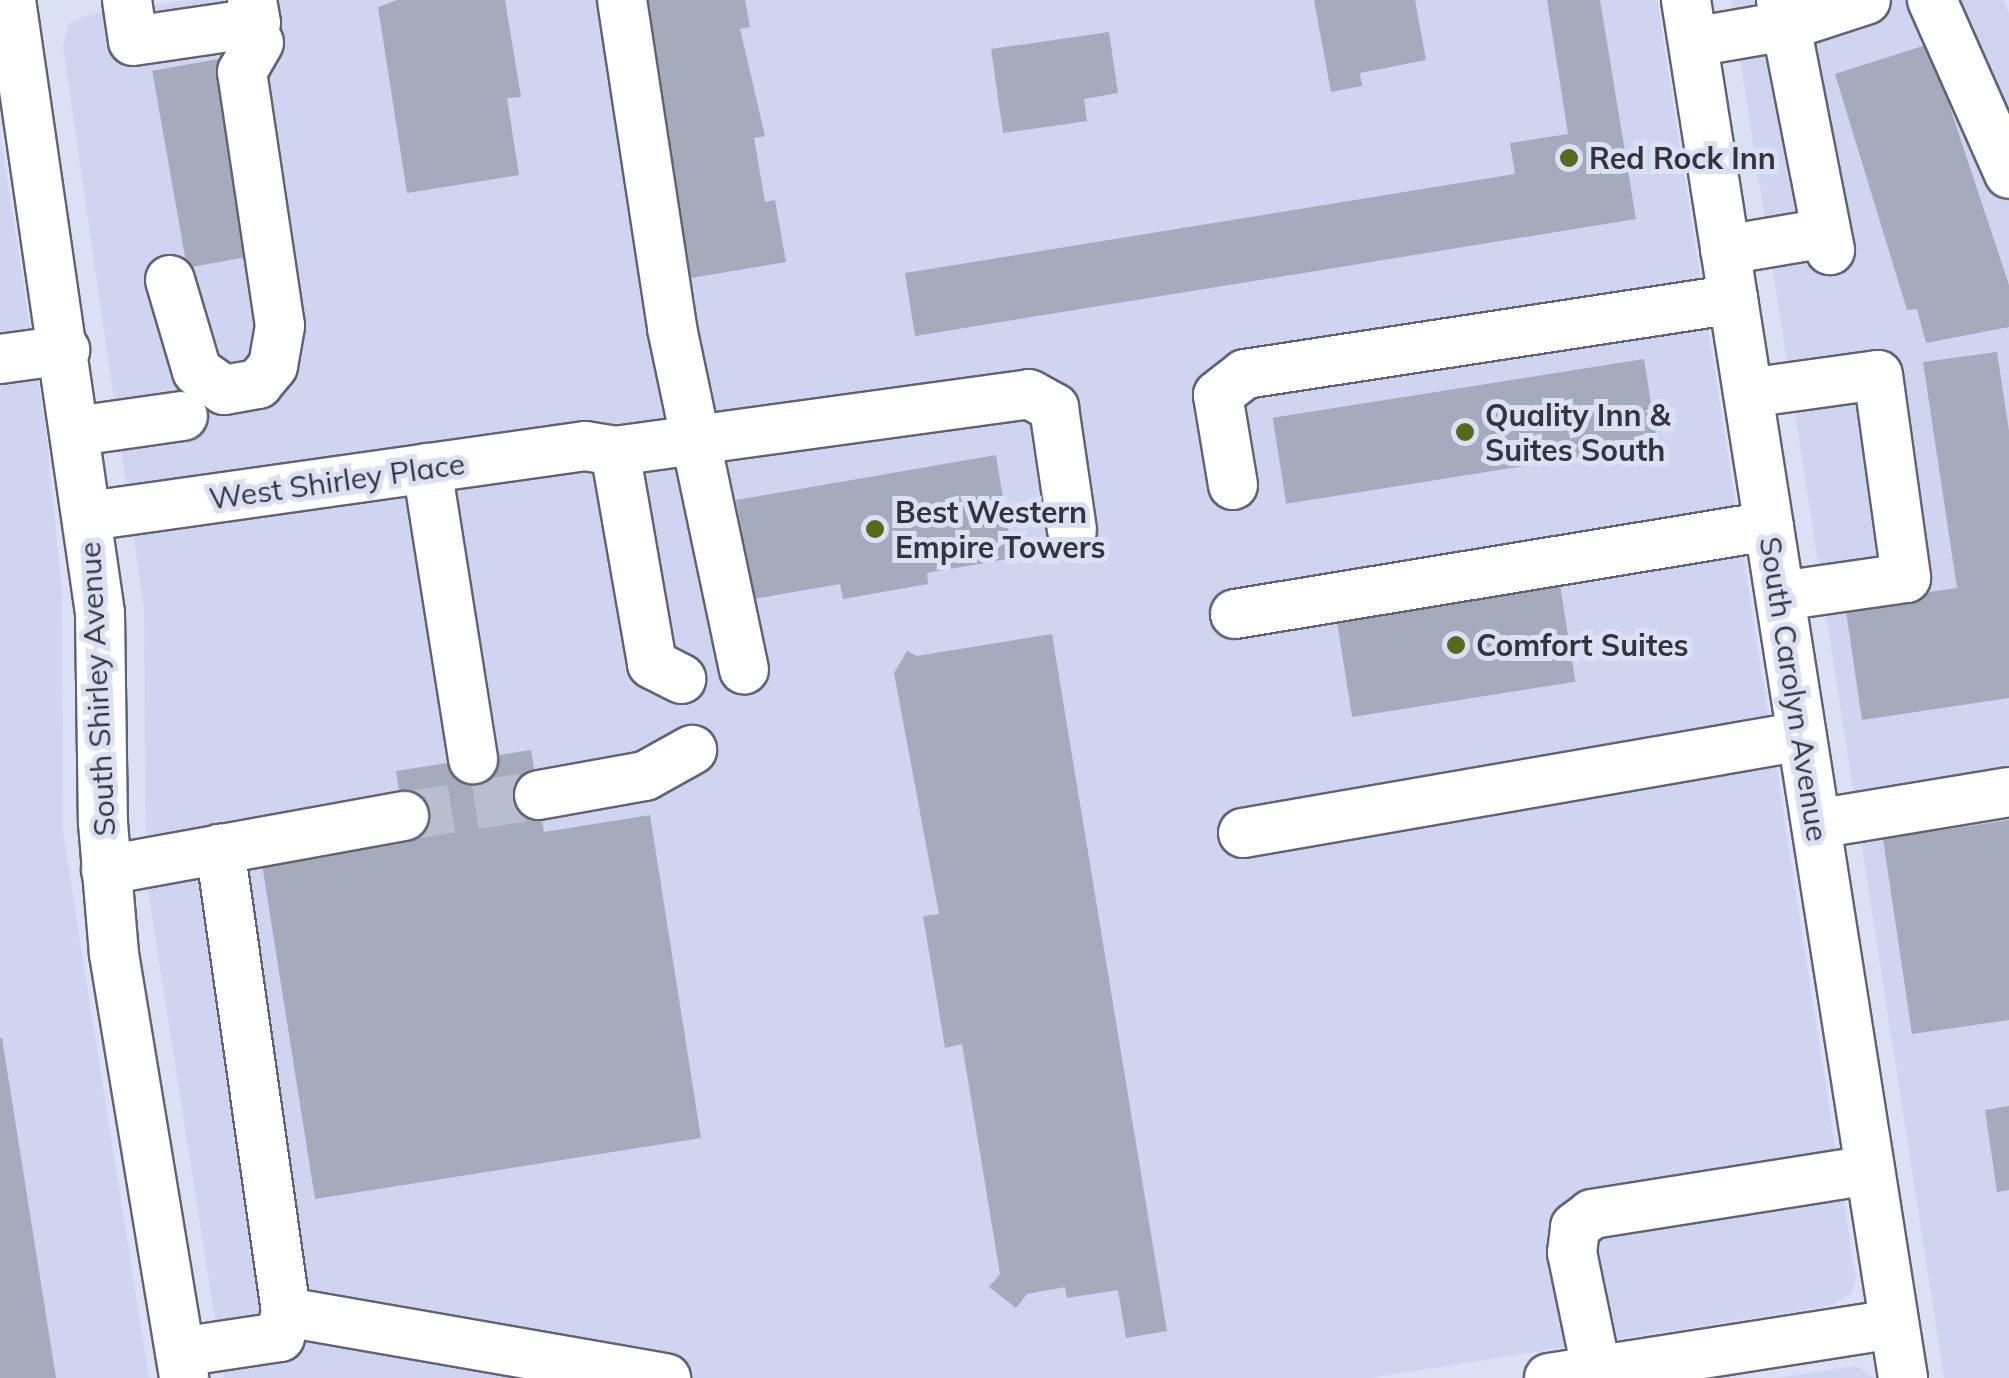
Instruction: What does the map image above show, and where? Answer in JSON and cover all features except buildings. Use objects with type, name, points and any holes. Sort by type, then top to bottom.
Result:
[{"type":"street","name":"South Shirley Avenue","points":[[12,0],[20,181],[65,350],[89,516],[100,613],[106,870],[182,1365]]},
{"type":"street","points":[[127,0],[133,41],[256,21]]},
{"type":"street","points":[[622,0],[694,442],[744,669]]},
{"type":"street","points":[[1689,21],[1784,13],[1866,0]]},
{"type":"street","points":[[1932,0],[2009,174]]},
{"type":"street","points":[[1725,250],[1828,242],[1784,13]]},
{"type":"street","points":[[170,280],[197,371],[208,383],[240,390],[258,384],[273,366],[280,326],[242,72],[256,21]]},
{"type":"street","name":"South Carolyn Avenue","points":[[1689,21],[1902,1378]]},
{"type":"street","points":[[1234,485],[1218,395],[1245,374],[1733,299]]},
{"type":"street","points":[[0,359],[65,350]]},
{"type":"street","points":[[1748,394],[1878,375],[1906,578],[1780,596]]},
{"type":"street","name":"West Shirley Place","points":[[89,516],[427,468],[600,448],[694,442],[1028,394],[1054,408],[1072,530]]},
{"type":"street","points":[[77,431],[183,416]]},
{"type":"street","points":[[600,448],[652,664],[681,679]]},
{"type":"street","points":[[427,468],[473,759]]},
{"type":"street","points":[[1235,614],[1769,526]]},
{"type":"street","points":[[1243,834],[1802,736]]},
{"type":"street","points":[[539,795],[645,776],[692,750]]},
{"type":"street","points":[[1816,824],[2009,792]]},
{"type":"street","points":[[106,870],[404,816]]},
{"type":"street","points":[[182,1365],[280,1338],[286,1312],[220,849]]},
{"type":"street","points":[[1598,1374],[1572,1253],[1576,1227],[1592,1214],[1870,1170]]},
{"type":"street","points":[[286,1312],[666,1378]]},
{"type":"street","points":[[1549,1378],[1598,1374],[1894,1324]]},
{"type":"shaded area","points":[[188,0],[1657,0],[1856,1279],[1851,1294],[1830,1306],[1369,1378],[224,1378],[146,878],[144,609],[63,46],[68,24],[85,16]]},
{"type":"shaded area","points":[[1731,0],[2003,0],[2009,12],[2009,1378],[1944,1378]]},
{"type":"shaded area","points":[[0,133],[46,431],[62,590],[63,832],[149,1378],[0,1378]]},
{"type":"shaded area","points":[[1856,1366],[1875,1378],[1776,1378]]},
{"type":"tunnel","points":[[404,816],[539,795]]},
{"type":"place","name":"Red Rock Inn","points":[[1569,158]]},
{"type":"place","name":"Quality Inn & Suites South","points":[[1465,432]]},
{"type":"place","name":"Best Western Empire Towers","points":[[875,529]]},
{"type":"place","name":"Comfort Suites","points":[[1456,645]]}]
